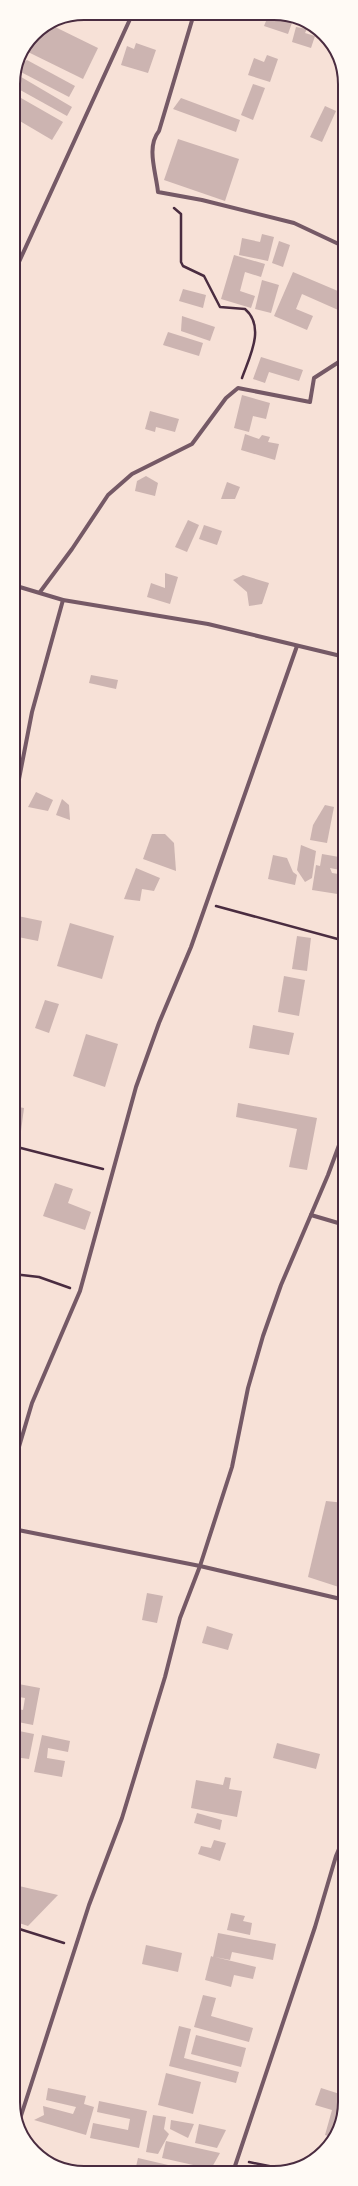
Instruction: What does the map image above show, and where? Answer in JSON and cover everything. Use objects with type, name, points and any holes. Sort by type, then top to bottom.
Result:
[{"type":"street","points":[[20,260],[130,20]]},
{"type":"street","points":[[192,20],[159,131],[153,138],[152,148],[158,192],[202,200],[294,223],[338,244]]},
{"type":"street","points":[[40,592],[72,549],[108,495],[132,474],[192,444],[226,398],[238,388],[310,402],[314,378],[338,363]]},
{"type":"street","points":[[20,587],[63,600],[208,624],[338,655]]},
{"type":"street","points":[[20,774],[32,712],[63,600]]},
{"type":"street","points":[[20,1443],[32,1403],[80,1291],[146,1058],[188,954],[297,646]]},
{"type":"street","points":[[21,2112],[89,1905],[122,1818],[165,1677],[180,1618],[200,1566],[232,1467],[248,1388],[264,1336],[281,1285],[338,1147]]},
{"type":"street","points":[[311,1215],[338,1223]]},
{"type":"street","points":[[20,1530],[200,1566],[338,1598]]},
{"type":"street","points":[[235,2166],[315,1927],[338,1851]]},
{"type":"path","points":[[158,192],[181,214],[181,262],[184,266],[204,276],[220,307],[245,309],[251,316],[257,338],[238,388]]},
{"type":"path","points":[[206,903],[338,939]]},
{"type":"path","points":[[20,1148],[113,1172]]},
{"type":"path","points":[[20,1275],[39,1277],[80,1291]]},
{"type":"path","points":[[20,1929],[76,1947]]},
{"type":"path","points":[[237,2159],[270,2166]]},
{"type":"building","points":[[266,20],[292,22],[288,34],[264,26]]},
{"type":"building","points":[[55,27],[98,48],[83,79],[29,52],[39,39]]},
{"type":"building","points":[[296,27],[306,29],[305,33],[315,36],[311,48],[292,42]]},
{"type":"building","points":[[136,43],[156,50],[148,73],[121,65],[127,46],[134,49]]},
{"type":"building","points":[[267,55],[278,59],[270,82],[248,75],[254,58],[264,62]]},
{"type":"building","points":[[27,60],[75,86],[69,97],[21,72],[24,62]]},
{"type":"building","points":[[21,77],[72,107],[67,116],[20,90]]},
{"type":"building","points":[[253,84],[265,88],[253,120],[241,115]]},
{"type":"building","points":[[21,98],[63,122],[52,140],[20,121]]},
{"type":"building","points":[[181,98],[240,120],[236,132],[173,109]]},
{"type":"building","points":[[325,106],[336,111],[322,142],[310,137]]},
{"type":"building","points":[[178,139],[239,159],[225,201],[164,180]]},
{"type":"building","points":[[262,234],[274,237],[268,261],[239,255],[242,238],[260,242]]},
{"type":"building","points":[[279,241],[290,245],[283,267],[272,263]]},
{"type":"building","points":[[234,255],[265,264],[261,277],[245,272],[240,291],[255,296],[251,308],[221,299]]},
{"type":"building","points":[[293,272],[338,291],[338,310],[302,294],[296,309],[313,316],[307,330],[274,316]]},
{"type":"building","points":[[262,280],[279,285],[271,313],[255,309]]},
{"type":"building","points":[[183,289],[206,295],[203,308],[179,301]]},
{"type":"building","points":[[182,316],[215,327],[210,341],[181,331]]},
{"type":"building","points":[[168,332],[203,343],[199,356],[163,345]]},
{"type":"building","points":[[261,357],[303,370],[299,381],[269,372],[265,383],[253,379]]},
{"type":"building","points":[[242,395],[270,403],[266,419],[253,416],[249,432],[234,428]]},
{"type":"building","points":[[150,411],[179,419],[175,432],[156,427],[155,432],[145,429]]},
{"type":"building","points":[[245,434],[259,439],[262,435],[270,437],[268,442],[279,444],[275,460],[241,450]]},
{"type":"building","points":[[146,476],[158,483],[155,496],[135,491],[137,481]]},
{"type":"building","points":[[227,482],[240,487],[235,499],[221,499]]},
{"type":"building","points":[[188,520],[199,525],[187,552],[175,547]]},
{"type":"building","points":[[204,525],[222,531],[217,545],[199,539]]},
{"type":"building","points":[[165,573],[178,577],[170,604],[147,597],[151,583],[165,588]]},
{"type":"building","points":[[243,575],[269,583],[262,604],[249,606],[247,592],[233,580]]},
{"type":"building","points":[[91,675],[118,680],[116,689],[89,683]]},
{"type":"building","points":[[36,792],[53,800],[48,811],[28,807]]},
{"type":"building","points":[[62,799],[69,805],[70,820],[56,815]]},
{"type":"building","points":[[325,805],[334,807],[327,843],[310,840],[313,825]]},
{"type":"building","points":[[152,834],[165,834],[174,843],[176,871],[143,859]]},
{"type":"building","points":[[301,845],[316,851],[312,878],[305,882],[297,870]]},
{"type":"building","points":[[322,854],[338,857],[338,870],[330,868],[332,873],[338,874],[338,894],[312,890],[316,865],[320,866]]},
{"type":"building","points":[[273,855],[287,858],[293,872],[297,875],[295,885],[268,879]]},
{"type":"building","points":[[136,868],[160,878],[154,891],[142,889],[140,901],[124,899]]},
{"type":"building","points":[[20,916],[42,921],[38,941],[20,937]]},
{"type":"building","points":[[70,923],[114,936],[102,979],[57,966]]},
{"type":"building","points":[[297,936],[311,938],[307,971],[292,969]]},
{"type":"building","points":[[284,976],[305,980],[299,1016],[278,1012]]},
{"type":"building","points":[[45,1000],[59,1004],[49,1033],[35,1028]]},
{"type":"building","points":[[253,1025],[294,1033],[289,1055],[249,1048]]},
{"type":"building","points":[[86,1034],[118,1044],[105,1087],[73,1076]]},
{"type":"building","points":[[238,1103],[317,1118],[307,1170],[289,1167],[297,1129],[236,1117]]},
{"type":"building","points":[[20,1107],[24,1108],[20,1131]]},
{"type":"building","points":[[55,1183],[73,1189],[68,1203],[91,1212],[85,1230],[43,1216]]},
{"type":"building","points":[[326,1501],[338,1502],[338,1587],[308,1577]]},
{"type":"building","points":[[147,1593],[163,1596],[157,1623],[142,1620]]},
{"type":"building","points":[[207,1626],[233,1634],[228,1650],[202,1643]]},
{"type":"building","points":[[20,1684],[40,1688],[33,1725],[20,1722],[20,1709],[23,1710],[25,1698],[20,1697]]},
{"type":"building","points":[[20,1731],[34,1734],[29,1759],[20,1758]]},
{"type":"building","points":[[42,1735],[70,1741],[68,1752],[48,1748],[47,1758],[65,1761],[62,1777],[34,1772]]},
{"type":"building","points":[[277,1743],[320,1754],[316,1769],[273,1758]]},
{"type":"building","points":[[225,1777],[231,1778],[229,1789],[242,1791],[237,1817],[191,1808],[196,1780],[223,1785]]},
{"type":"building","points":[[197,1813],[222,1820],[220,1830],[194,1823]]},
{"type":"building","points":[[214,1840],[226,1843],[220,1861],[198,1854],[201,1846],[211,1848]]},
{"type":"building","points":[[20,1886],[58,1895],[28,1926],[20,1923]]},
{"type":"building","points":[[231,1913],[245,1916],[243,1921],[252,1923],[250,1935],[227,1930]]},
{"type":"building","points":[[218,1933],[276,1944],[273,1960],[232,1952],[230,1960],[215,1957],[256,1967],[253,1979],[234,1975],[231,1987],[205,1980],[211,1956],[213,1957]]},
{"type":"building","points":[[146,1945],[182,1953],[178,1972],[142,1964]]},
{"type":"building","points":[[203,1995],[216,1998],[211,2016],[253,2028],[249,2042],[194,2027]]},
{"type":"building","points":[[179,2026],[191,2029],[184,2058],[239,2072],[236,2083],[169,2066]]},
{"type":"building","points":[[196,2035],[246,2048],[241,2067],[191,2054]]},
{"type":"building","points":[[166,2073],[201,2082],[193,2114],[158,2105]]},
{"type":"building","points":[[48,2088],[86,2096],[84,2104],[94,2107],[86,2135],[34,2120],[44,2115],[43,2106],[73,2114],[76,2107],[46,2100]]},
{"type":"building","points":[[321,2088],[338,2093],[337,2115],[333,2127],[328,2136],[325,2135],[332,2110],[315,2105]]},
{"type":"building","points":[[99,2101],[147,2111],[139,2148],[90,2138],[93,2123],[128,2130],[130,2119],[97,2112]]},
{"type":"building","points":[[153,2115],[166,2117],[164,2129],[169,2134],[158,2154],[146,2152]]},
{"type":"building","points":[[171,2120],[194,2124],[188,2138],[170,2129]]},
{"type":"building","points":[[199,2124],[226,2130],[217,2148],[195,2143]]},
{"type":"building","points":[[166,2141],[220,2153],[213,2166],[198,2166],[162,2158]]},
{"type":"building","points":[[138,2158],[172,2166],[136,2166]]}]
